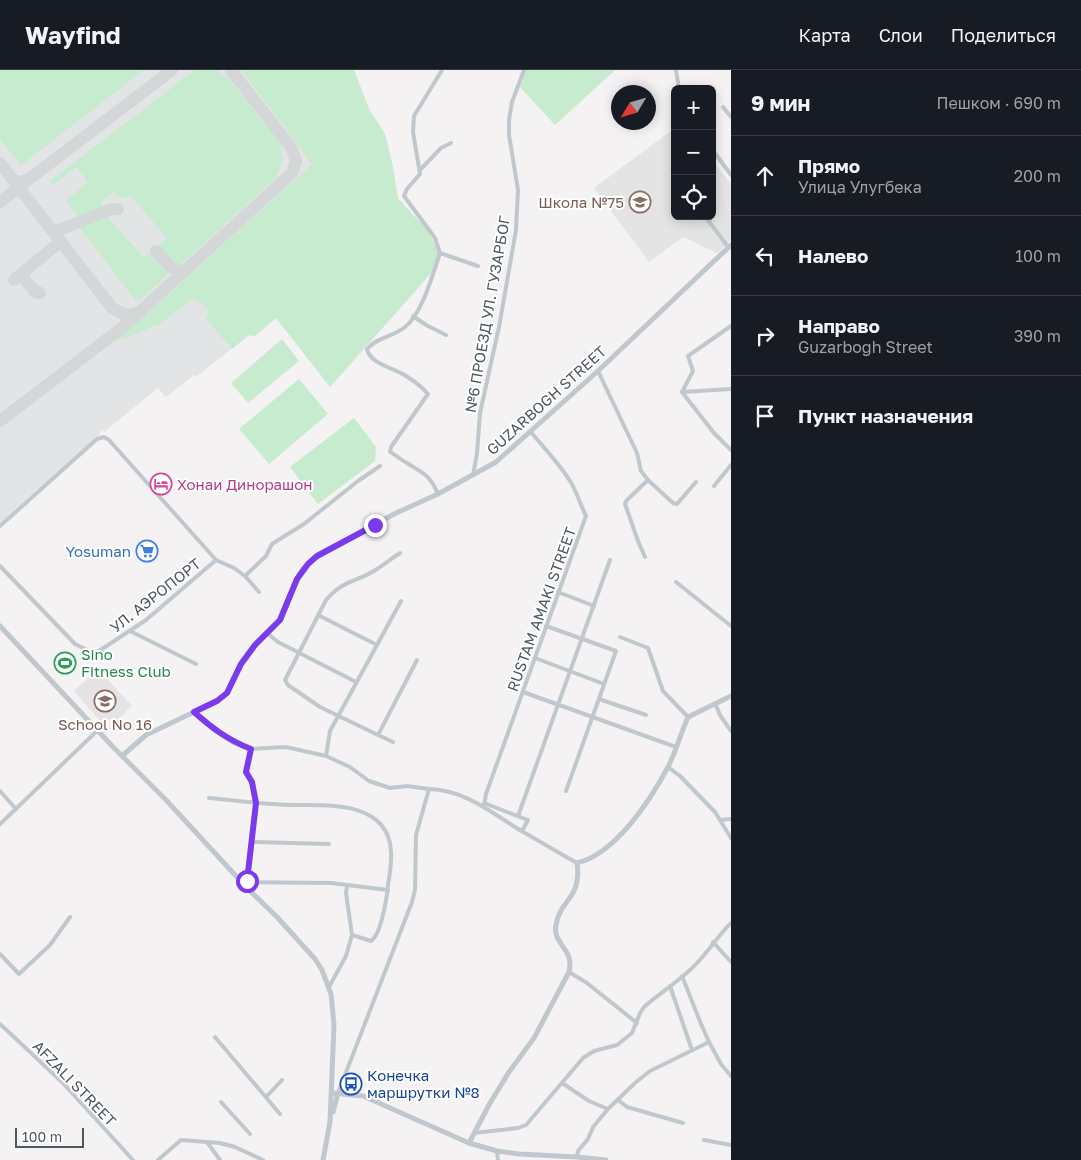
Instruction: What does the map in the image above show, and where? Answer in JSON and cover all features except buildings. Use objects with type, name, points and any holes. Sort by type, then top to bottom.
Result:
[{"type":"street","points":[[438,494],[430,478],[424,472],[390,452],[391,447],[428,394],[405,375],[374,359],[367,349],[372,343],[404,328],[414,316],[419,308],[440,253],[435,238],[404,196],[407,189],[420,174],[413,132],[414,116],[442,70]]},
{"type":"street","name":"№6 ПРОЕЗД УЛ. ГУЗАРБОГ","points":[[473,475],[478,453],[480,413],[499,327],[516,230],[518,190],[509,135],[509,120],[512,102],[524,70]]},
{"type":"street","points":[[676,70],[679,85]]},
{"type":"street","points":[[723,107],[731,117]]},
{"type":"street","points":[[420,170],[441,148],[451,143]]},
{"type":"street","points":[[716,154],[731,175]]},
{"type":"street","points":[[708,220],[730,246]]},
{"type":"street","name":"GUZARBOGH STREET","points":[[122,756],[146,735],[217,701],[227,693],[241,664],[255,645],[280,620],[297,579],[302,570],[313,559],[394,514],[438,494],[496,462],[598,372],[730,246]]},
{"type":"street","points":[[440,253],[478,266]]},
{"type":"street","points":[[414,316],[426,325],[446,335]]},
{"type":"street","points":[[682,392],[693,371],[688,358],[689,354],[731,326]]},
{"type":"street","points":[[598,372],[637,453],[641,471],[648,480],[673,503],[677,504],[696,482]]},
{"type":"street","points":[[682,392],[731,389]]},
{"type":"street","points":[[682,392],[714,433],[731,450]]},
{"type":"street","name":"RUSTAM AMAKI STREET","points":[[484,804],[586,516],[568,478],[530,431]]},
{"type":"street","name":"УЛ. АЭРОПОРТ","points":[[0,526],[97,439],[104,437],[109,440],[216,560],[146,620],[93,653],[75,644],[0,566]]},
{"type":"street","points":[[714,486],[731,465]]},
{"type":"street","points":[[245,576],[266,556],[272,544],[304,524],[380,466]]},
{"type":"street","points":[[645,557],[625,504],[648,480]]},
{"type":"street","points":[[393,742],[320,707],[286,682],[285,677],[326,600],[338,588],[376,570],[400,553]]},
{"type":"street","points":[[216,560],[230,565],[245,576],[259,592]]},
{"type":"street","points":[[518,816],[557,703],[610,560]]},
{"type":"street","points":[[676,582],[731,626]]},
{"type":"street","points":[[558,592],[594,606]]},
{"type":"street","points":[[326,756],[330,731],[401,601]]},
{"type":"street","points":[[318,614],[377,645]]},
{"type":"street","points":[[0,626],[122,756],[245,881],[322,970],[329,987],[334,1025],[330,1122]]},
{"type":"street","points":[[546,626],[616,651],[566,791]]},
{"type":"street","points":[[130,631],[196,664]]},
{"type":"street","points":[[267,633],[278,642],[356,682]]},
{"type":"street","points":[[620,637],[648,648],[663,691],[688,717]]},
{"type":"street","points":[[535,658],[604,684]]},
{"type":"street","points":[[378,735],[417,660]]},
{"type":"street","points":[[523,692],[676,747]]},
{"type":"street","points":[[484,804],[522,831],[577,863],[591,859],[601,853],[626,829],[643,807],[668,767],[688,717],[731,696]]},
{"type":"street","points":[[599,699],[646,715]]},
{"type":"street","points":[[715,703],[720,716],[731,731]]},
{"type":"street","points":[[194,712],[215,731],[251,749],[286,747],[326,756],[350,766],[370,780],[390,788],[407,786],[450,791],[528,820],[522,831]]},
{"type":"street","points":[[0,824],[98,730]]},
{"type":"street","points":[[245,881],[256,803],[252,782],[246,772],[251,749]]},
{"type":"street","points":[[668,767],[680,776],[721,820],[731,838]]},
{"type":"street","points":[[323,1160],[338,1093],[412,902],[415,890],[416,835],[429,789]]},
{"type":"street","points":[[0,791],[16,809]]},
{"type":"street","points":[[209,798],[256,803],[330,805],[360,811],[372,817],[381,825],[391,849],[391,865],[388,890],[376,938],[367,941],[352,936]]},
{"type":"street","points":[[721,820],[731,818]]},
{"type":"street","points":[[252,842],[329,844]]},
{"type":"street","points":[[469,1143],[509,1072],[534,1038],[569,972],[572,963],[570,956],[559,940],[555,927],[557,919],[575,892],[579,877],[577,863]]},
{"type":"street","points":[[245,881],[331,883],[388,890]]},
{"type":"street","points":[[329,987],[346,956],[352,936],[346,893],[347,886]]},
{"type":"street","points":[[0,954],[19,974],[50,945],[70,917]]},
{"type":"street","points":[[474,1133],[518,1128],[526,1125],[583,1058],[594,1050],[617,1044],[632,1033],[644,1007],[698,962],[731,923]]},
{"type":"street","points":[[713,942],[731,962]]},
{"type":"street","points":[[569,972],[587,982],[637,1023]]},
{"type":"street","points":[[682,976],[701,1024],[721,1064],[731,1076]]},
{"type":"street","points":[[670,986],[692,1050]]},
{"type":"street","name":"AFZALI STREET","points":[[0,1024],[63,1083],[133,1160]]},
{"type":"street","points":[[215,1037],[280,1114]]},
{"type":"street","points":[[577,1157],[578,1151],[588,1139],[593,1127],[608,1109],[635,1083],[650,1071],[710,1042]]},
{"type":"street","points":[[266,1097],[282,1080]]},
{"type":"street","points":[[562,1083],[589,1101],[608,1109]]},
{"type":"street","points":[[332,1093],[363,1096],[469,1143],[498,1151],[549,1157],[606,1160]]},
{"type":"street","points":[[618,1100],[627,1107],[682,1123]]},
{"type":"street","points":[[221,1102],[250,1134]]},
{"type":"street","points":[[158,1160],[181,1140],[235,1147],[263,1160]]},
{"type":"street","points":[[704,1140],[731,1145]]},
{"type":"street","points":[[206,1142],[220,1160]]},
{"type":"street","points":[[498,1151],[498,1160]]},
{"type":"shaded area","points":[[0,70],[354,70],[369,109],[385,134],[398,199],[403,203],[432,272],[330,387],[276,318],[255,336],[249,335],[196,377],[194,375],[166,397],[158,388],[104,432],[102,430],[98,436],[0,523]]},
{"type":"shaded area","name":"Школа №75","points":[[671,131],[671,220],[716,220],[716,165],[731,184],[731,240],[717,253],[683,237],[649,262],[594,188]]},
{"type":"shaded area","name":"School No 16","points":[[98,669],[132,706],[114,723],[110,719],[103,724],[74,691]]},
{"type":"green space","points":[[0,70],[144,70],[21,165],[0,139]]},
{"type":"green space","points":[[195,70],[218,70],[223,77],[226,75],[281,145],[282,163],[275,179],[180,265],[177,265],[158,246],[167,238],[131,196],[121,199],[113,192],[101,202],[104,206],[78,217],[66,200],[88,182],[76,167],[53,185],[50,181]]},
{"type":"green space","points":[[241,70],[354,70],[369,109],[385,134],[398,199],[428,230],[439,252],[432,272],[330,387],[276,318],[255,336],[249,335],[232,349],[205,317],[210,312],[204,305],[192,299],[156,327],[154,326],[129,337],[114,341],[146,315],[312,164]]},
{"type":"green space","points":[[526,70],[615,70],[555,125],[520,87]]},
{"type":"green space","points":[[106,215],[144,258],[151,252],[170,273],[139,300],[136,301],[80,228],[83,223]]},
{"type":"green space","points":[[282,339],[299,361],[248,403],[231,383]]},
{"type":"green space","points":[[299,379],[328,414],[269,464],[239,429]]},
{"type":"green space","points":[[354,418],[376,447],[375,461],[318,504],[290,467]]},
{"type":"taxiway","points":[[12,179],[20,182],[28,180],[172,70]]},
{"type":"taxiway","points":[[0,421],[123,327],[292,173],[296,161],[292,149],[231,70]]},
{"type":"taxiway","points":[[0,163],[112,308],[125,315],[139,313]]},
{"type":"taxiway","points":[[0,202],[24,183]]},
{"type":"taxiway","points":[[56,235],[59,230],[112,209],[118,209]]},
{"type":"taxiway","points":[[14,280],[56,245],[64,245]]},
{"type":"taxiway","points":[[156,251],[173,268],[185,271]]},
{"type":"taxiway","points":[[24,272],[24,278],[35,292],[40,293]]},
{"type":"place","name":"Школа №75","points":[[640,202]]},
{"type":"place","name":"Хонаи Динорашон","points":[[161,484]]},
{"type":"place","name":"Yosuman","points":[[147,551]]},
{"type":"place","name":"Sino Fitness Club","points":[[65,663]]},
{"type":"place","name":"School No 16","points":[[105,701]]},
{"type":"place","name":"Конечка маршрутки №8","points":[[351,1084]]},
{"type":"route","points":[[247,881],[256,803],[252,782],[246,772],[251,749],[215,731],[194,712],[217,701],[227,693],[241,664],[255,645],[280,620],[302,570],[317,556],[375,525]]}]
